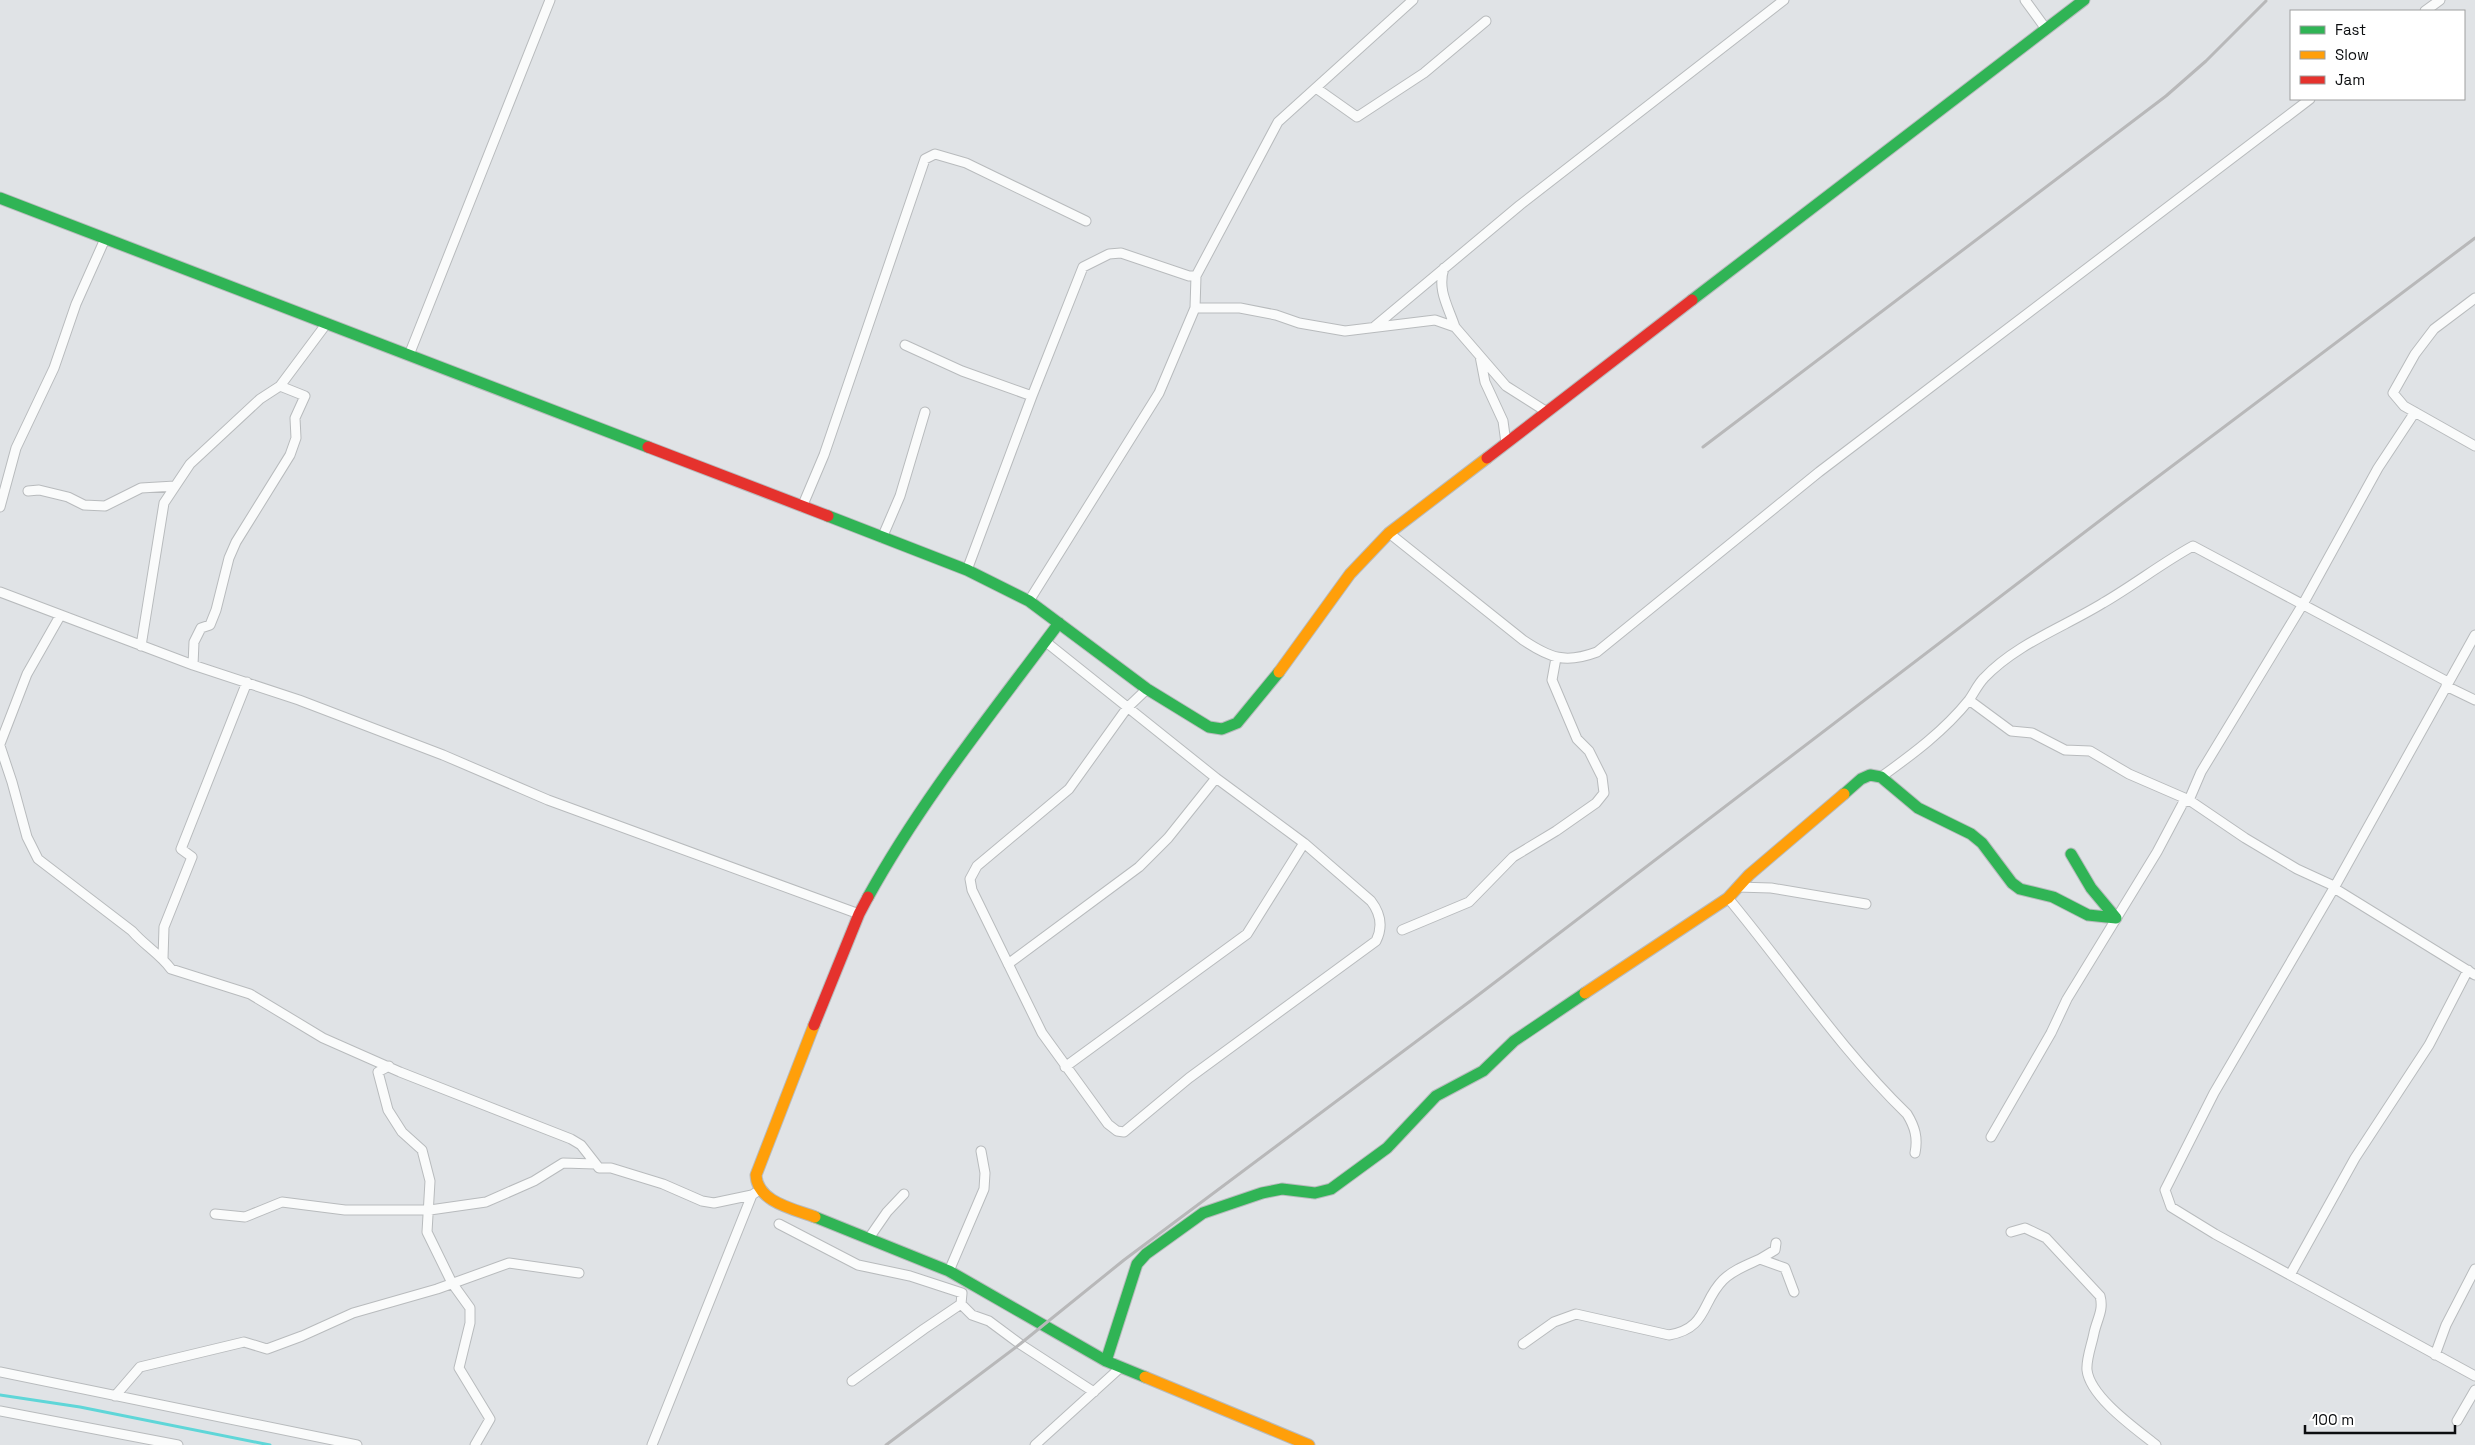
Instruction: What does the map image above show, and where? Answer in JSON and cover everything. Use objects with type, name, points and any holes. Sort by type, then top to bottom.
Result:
[{"type":"street","points":[[410,355],[550,0]]},
{"type":"street","points":[[1030,601],[1159,393],[1195,308],[1196,276],[1278,122],[1413,0]]},
{"type":"street","points":[[1374,327],[1445,267],[1661,94],[1784,0]]},
{"type":"street","points":[[2025,0],[2046,29]]},
{"type":"street","points":[[0,198],[967,570],[1030,601],[1147,689],[1209,727],[1222,729],[1237,723],[1272,682],[1350,574],[1389,532],[2084,0]]},
{"type":"street","points":[[2426,10],[2440,0]]},
{"type":"street","points":[[1316,88],[1357,117],[1424,73],[1486,22]]},
{"type":"street","points":[[1389,532],[1523,640],[1542,653],[1556,658],[1583,658],[1597,652],[1819,472],[2309,100]]},
{"type":"street","points":[[802,507],[824,455],[925,159],[929,155],[935,154],[966,162],[1086,221]]},
{"type":"street","points":[[0,507],[16,448],[54,368],[76,304],[105,239]]},
{"type":"street","points":[[967,570],[1032,396],[1083,267],[1109,254],[1121,253],[1189,276],[1196,276]]},
{"type":"street","points":[[1445,267],[1440,281],[1442,292],[1455,327],[1506,386],[1547,412]]},
{"type":"street","points":[[2475,298],[2434,329],[2415,354],[2393,393],[2398,401],[2415,412],[2475,446]]},
{"type":"street","points":[[1195,308],[1240,308],[1299,323],[1345,331],[1435,320],[1455,327]]},
{"type":"street","points":[[141,646],[164,503],[190,464],[260,399],[280,386],[327,324]]},
{"type":"street","points":[[905,345],[962,371],[1032,396]]},
{"type":"street","points":[[1480,354],[1485,382],[1503,421],[1506,443]]},
{"type":"street","points":[[193,665],[194,642],[201,628],[210,625],[216,610],[228,558],[290,455],[296,438],[295,418],[305,396],[280,386]]},
{"type":"street","points":[[882,538],[900,496],[925,412]]},
{"type":"street","points":[[1991,1137],[2051,1033],[2067,999],[2157,852],[2183,803],[2189,800],[2201,772],[2303,604],[2378,468],[2415,412]]},
{"type":"street","points":[[28,491],[39,490],[68,497],[84,505],[105,506],[140,488],[175,486]]},
{"type":"street","points":[[1881,777],[1926,745],[1956,717],[1983,678],[2017,651],[2091,611],[2149,572],[2193,546],[2303,604],[2475,700]]},
{"type":"street","points":[[0,592],[141,646],[247,682],[443,755],[548,800],[859,914]]},
{"type":"street","points":[[60,616],[27,674],[0,745],[27,837],[38,859],[98,903],[163,958],[171,969],[250,994],[270,1004],[315,1034],[389,1066],[571,1139],[581,1146],[599,1168],[611,1168],[663,1184],[702,1201],[714,1203],[756,1193],[949,1271],[1120,1368],[1309,1445]]},
{"type":"street","points":[[652,1445],[756,1193],[757,1169],[859,914],[889,859],[924,806],[1059,623]]},
{"type":"street","points":[[2475,635],[2407,760],[2214,1093],[2165,1190],[2171,1207],[2290,1275],[2475,1376]]},
{"type":"street","points":[[1046,642],[1127,708],[1216,778],[1304,843],[1372,901],[1378,909],[1380,933],[1376,941],[1189,1078],[1124,1132],[1117,1131],[1108,1124],[1042,1033],[972,890],[970,879],[977,866],[1069,788],[1127,708],[1147,689]]},
{"type":"street","points":[[1402,930],[1426,922],[1469,902],[1513,857],[1556,831],[1596,803],[1604,793],[1602,777],[1589,751],[1577,739],[1552,680],[1556,658]]},
{"type":"street","points":[[163,958],[164,928],[192,857],[181,849],[247,682]]},
{"type":"street","points":[[1969,700],[2011,731],[2032,733],[2065,750],[2090,751],[2129,774],[2189,800],[2245,838],[2334,887],[2471,973],[2429,1045],[2355,1158],[2290,1275]]},
{"type":"street","points":[[1106,1361],[1138,1264],[1146,1254],[1203,1213],[1262,1193],[1282,1189],[1315,1193],[1331,1189],[1387,1148],[1436,1096],[1483,1071],[1514,1041],[1728,898],[1737,887],[1861,779],[1870,775],[1881,777],[1898,794],[1918,808],[1971,834],[1982,843],[2012,883],[2020,889],[2053,897],[2088,915],[2116,918]]},
{"type":"street","points":[[1008,964],[1139,867],[1168,838],[1216,778]]},
{"type":"street","points":[[1065,1067],[1247,934],[1304,843]]},
{"type":"street","points":[[2071,854],[2078,870],[2095,895],[2116,918]]},
{"type":"street","points":[[1737,887],[1771,888],[1866,904]]},
{"type":"street","points":[[1728,898],[1778,959],[1840,1041],[1907,1114],[1914,1126],[1917,1144],[1915,1153]]},
{"type":"street","points":[[389,1066],[378,1072],[388,1110],[402,1132],[422,1150],[430,1180],[430,1210],[427,1232],[452,1283],[470,1308],[470,1323],[461,1353],[459,1368],[490,1419],[475,1445]]},
{"type":"street","points":[[949,1271],[984,1189],[985,1174],[981,1151]]},
{"type":"street","points":[[214,1214],[245,1217],[282,1202],[345,1210],[430,1210],[486,1202],[534,1181],[563,1163],[595,1164]]},
{"type":"street","points":[[869,1238],[887,1212],[904,1194]]},
{"type":"street","points":[[779,1224],[858,1265],[910,1276],[962,1293],[961,1304]]},
{"type":"street","points":[[2011,1232],[2025,1228],[2046,1238],[2100,1296],[2103,1306],[2095,1330],[2087,1370],[2094,1388],[2128,1422],[2156,1445]]},
{"type":"street","points":[[1524,1344],[1554,1322],[1576,1314],[1669,1335],[1682,1332],[1704,1314],[1713,1292],[1731,1272],[1775,1250],[1776,1243]]},
{"type":"street","points":[[1760,1259],[1785,1268],[1794,1292]]},
{"type":"street","points":[[115,1396],[140,1367],[244,1342],[267,1349],[302,1336],[352,1313],[452,1283],[509,1262],[579,1273]]},
{"type":"street","points":[[2435,1355],[2446,1325],[2475,1269]]},
{"type":"street","points":[[852,1381],[924,1328],[961,1304]]},
{"type":"street","points":[[961,1304],[972,1315],[988,1321],[1094,1392]]},
{"type":"street","points":[[1035,1445],[1120,1368]]},
{"type":"street","points":[[0,1372],[356,1445]]},
{"type":"street","points":[[2457,1421],[2475,1390]]},
{"type":"street","points":[[0,1411],[178,1445]]},
{"type":"waterway","points":[[0,1395],[80,1407],[270,1445]]},
{"type":"railway","points":[[1703,447],[2166,96],[2206,61],[2266,1]]},
{"type":"railway","points":[[886,1445],[1020,1344],[1124,1260],[1473,999],[2115,509],[2475,238]]},
{"type":"traffic: fast","points":[[1692,300],[2084,0]]},
{"type":"traffic: fast","points":[[0,198],[648,447]]},
{"type":"traffic: fast","points":[[828,516],[967,570],[1029,601],[1147,689],[1209,727],[1222,729],[1237,723],[1279,672]]},
{"type":"traffic: fast","points":[[868,897],[911,825],[1059,623]]},
{"type":"traffic: fast","points":[[1844,794],[1861,779],[1870,775],[1881,777],[1918,808],[1971,834],[1982,843],[2012,883],[2020,889],[2053,897],[2088,915],[2116,918],[2091,888],[2071,854]]},
{"type":"traffic: fast","points":[[1106,1361],[1137,1264],[1146,1254],[1203,1213],[1262,1193],[1282,1189],[1315,1193],[1331,1189],[1387,1148],[1436,1096],[1483,1071],[1514,1041],[1585,993]]},
{"type":"traffic: fast","points":[[815,1217],[949,1271],[1106,1361],[1145,1377]]},
{"type":"traffic: slow","points":[[1279,672],[1350,574],[1389,533],[1487,458]]},
{"type":"traffic: slow","points":[[1585,993],[1728,898],[1749,875],[1844,794]]},
{"type":"traffic: slow","points":[[814,1025],[756,1175],[758,1184],[770,1198],[787,1207],[815,1217]]},
{"type":"traffic: slow","points":[[1145,1377],[1309,1445]]},
{"type":"traffic: jam","points":[[1487,458],[1692,300]]},
{"type":"traffic: jam","points":[[648,447],[828,516]]},
{"type":"traffic: jam","points":[[814,1025],[859,914],[868,897]]}]
